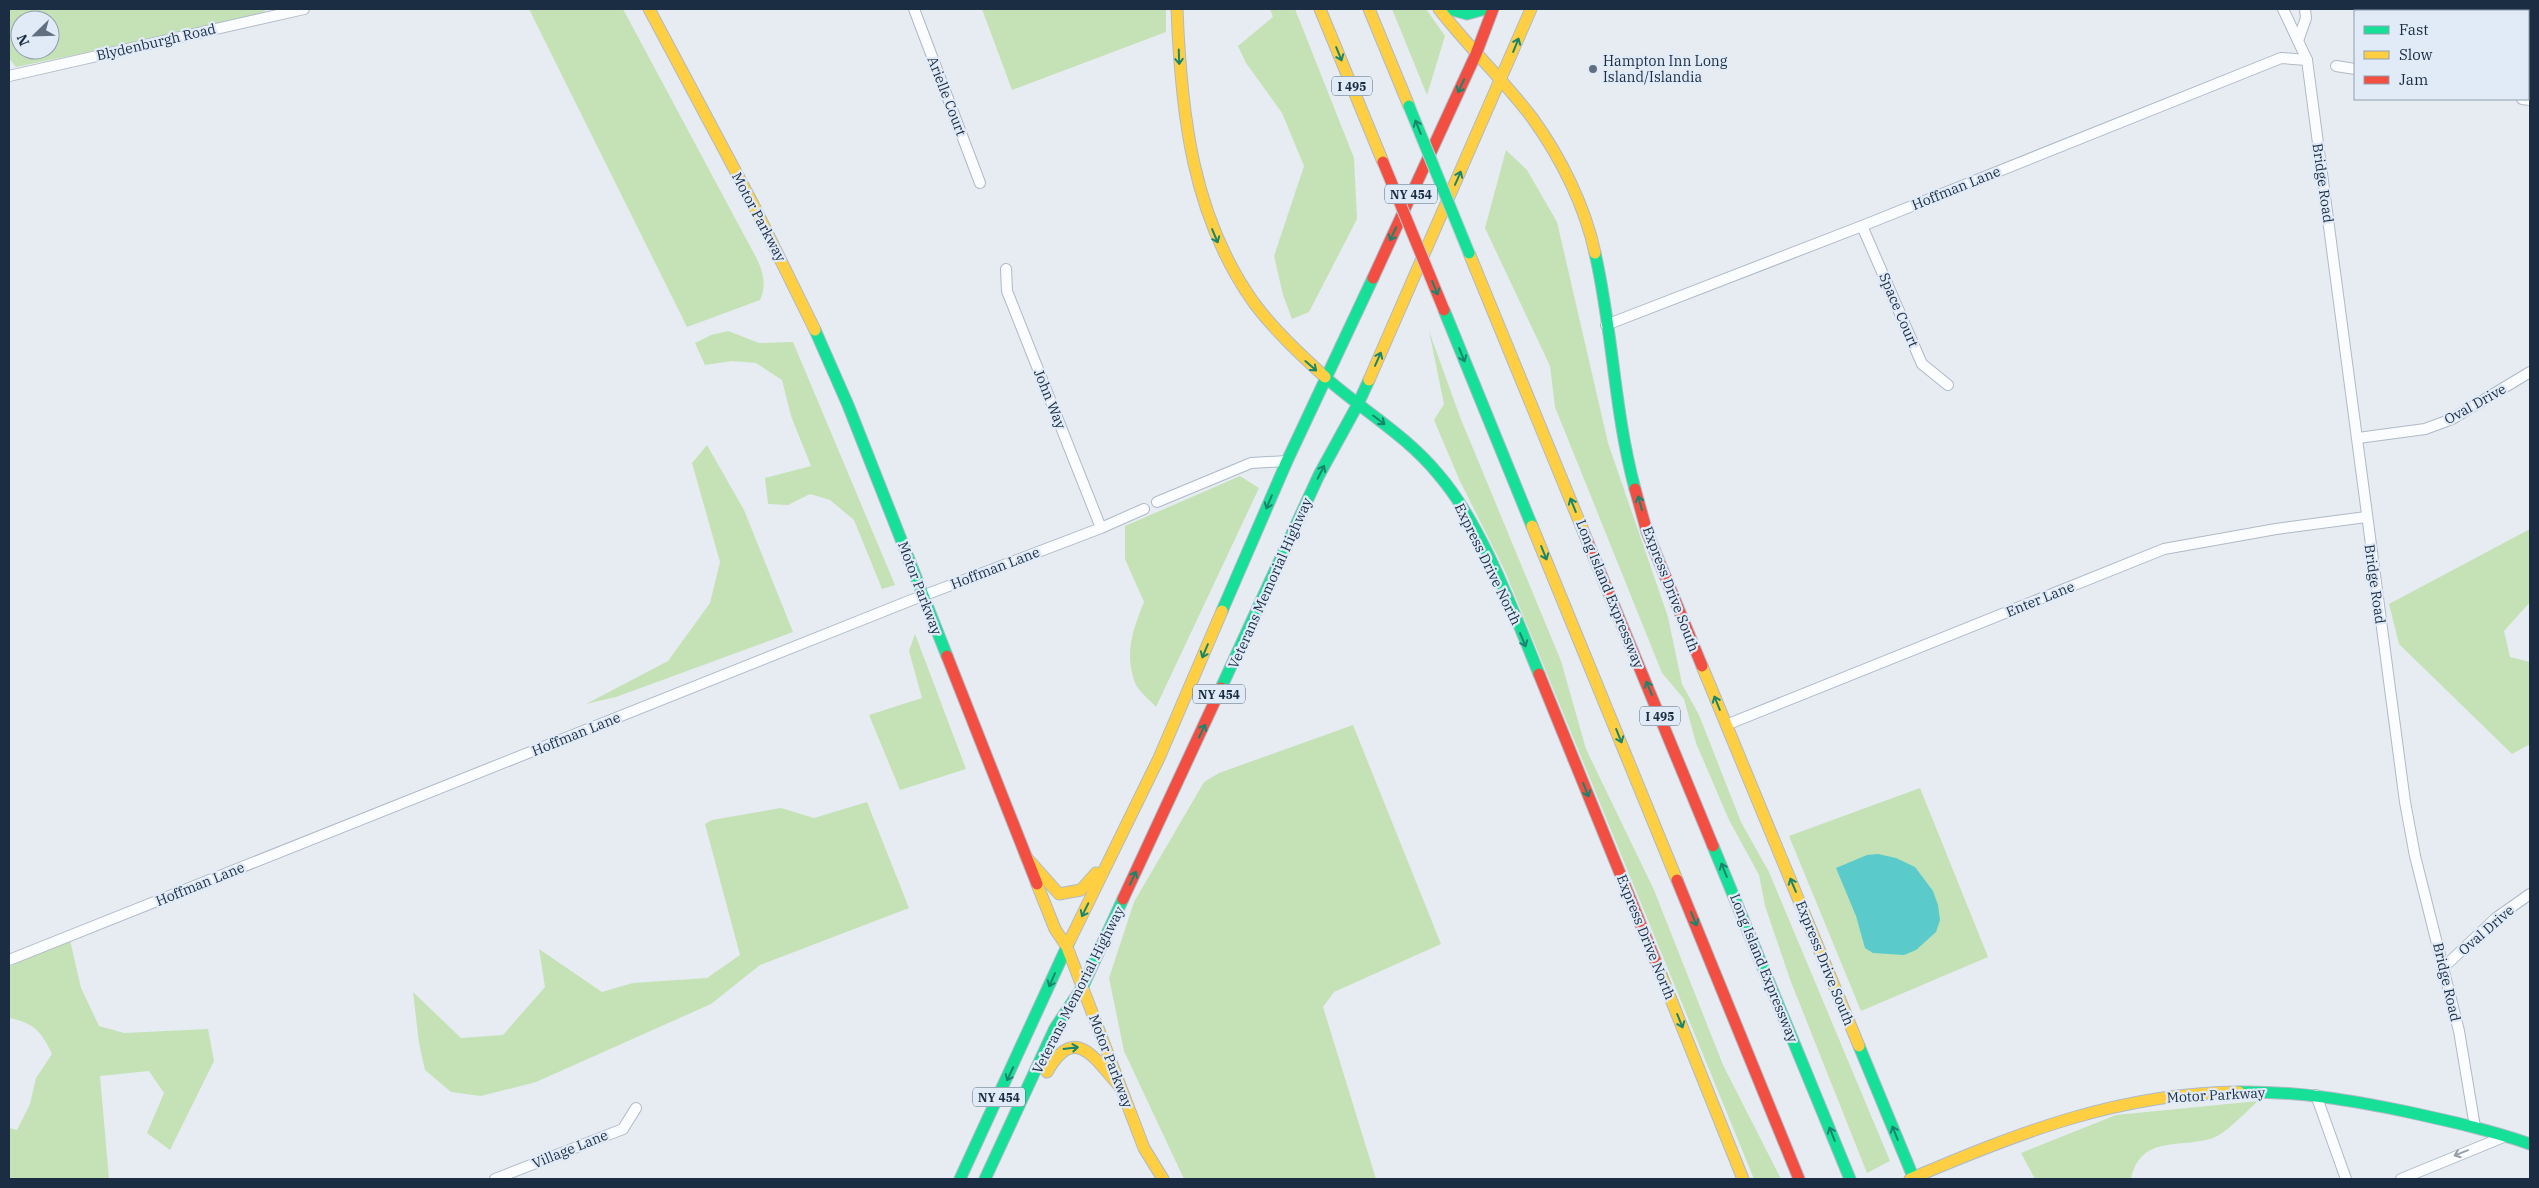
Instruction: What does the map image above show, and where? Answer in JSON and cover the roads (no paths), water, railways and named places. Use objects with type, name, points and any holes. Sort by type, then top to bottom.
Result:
[{"type":"main road","name":"Motor Parkway","points":[[649,9],[803,302],[848,405],[1055,929],[1067,947],[1083,986],[1144,1148],[1163,1179]]},
{"type":"main road","name":"Express Drive North","points":[[1177,9],[1180,81],[1186,133],[1198,191],[1212,227],[1236,278],[1258,309],[1293,349],[1327,379],[1408,442],[1434,467],[1463,509],[1498,580],[1554,711],[1743,1179]]},
{"type":"main road","name":"I 495","points":[[1320,9],[1799,1179]]},
{"type":"main road","name":"Long Island Expressway","points":[[1369,9],[1850,1179]]},
{"type":"main road","name":"Express Drive South","points":[[1439,9],[1476,54],[1501,80],[1540,131],[1558,160],[1586,223],[1598,272],[1622,434],[1648,532],[1912,1179]]},
{"type":"main road","points":[[1449,9],[1465,15],[1485,9]]},
{"type":"main road","name":"Veterans Memorial Highway","points":[[960,1179],[1067,947],[1159,758],[1287,461],[1327,379],[1476,54],[1493,9]]},
{"type":"main road","name":"Veterans Memorial Highway","points":[[985,1179],[1056,1028],[1083,986],[1319,476],[1358,404],[1531,9]]},
{"type":"main road","points":[[1026,857],[1059,894],[1081,891],[1095,875],[1136,805]]},
{"type":"main road","points":[[1003,1142],[1033,1099],[1058,1053],[1063,1049],[1073,1047],[1088,1050],[1120,1087]]},
{"type":"main road","name":"Motor Parkway","points":[[1912,1179],[2042,1127],[2088,1112],[2136,1101],[2230,1092],[2316,1095],[2474,1127],[2530,1144]]},
{"type":"street","name":"Blydenburgh Road","points":[[9,76],[304,9]]},
{"type":"street","name":"Arielle Court","points":[[914,9],[980,183]]},
{"type":"street","name":"Bridge Road","points":[[2283,9],[2288,22],[2298,38],[2306,60],[2405,799],[2415,856],[2444,967],[2458,1031],[2474,1127]]},
{"type":"street","points":[[2298,38],[2306,18],[2305,9]]},
{"type":"street","name":"Hoffman Lane","points":[[1606,325],[1862,226],[2281,58],[2306,60]]},
{"type":"street","points":[[2336,66],[2354,69]]},
{"type":"street","name":"Space Court","points":[[1862,226],[1922,364],[1948,385]]},
{"type":"street","name":"John Way","points":[[1006,270],[1007,291],[1101,528]]},
{"type":"street","name":"Oval Drive","points":[[2358,438],[2425,429],[2452,419],[2530,372]]},
{"type":"street","points":[[1157,502],[1251,463],[1287,461]]},
{"type":"street","name":"Hoffman Lane","points":[[9,960],[923,596],[1101,528],[1144,508]]},
{"type":"street","name":"Enter Lane","points":[[1726,725],[2164,549],[2257,532],[2366,517]]},
{"type":"street","name":"Oval Drive","points":[[2444,967],[2496,918],[2530,894]]},
{"type":"street","points":[[2316,1095],[2346,1179]]},
{"type":"street","name":"Village Lane","points":[[495,1179],[623,1129],[636,1108]]},
{"type":"street","points":[[2401,1179],[2507,1136]]},
{"type":"water","points":[[1878,854],[1896,858],[1915,867],[1933,891],[1938,905],[1940,920],[1936,932],[1916,950],[1904,955],[1873,953],[1865,948],[1856,916],[1836,868],[1867,855]]},
{"type":"place","name":"Hampton Inn Long Island/Islandia","points":[[1593,69]]}]
